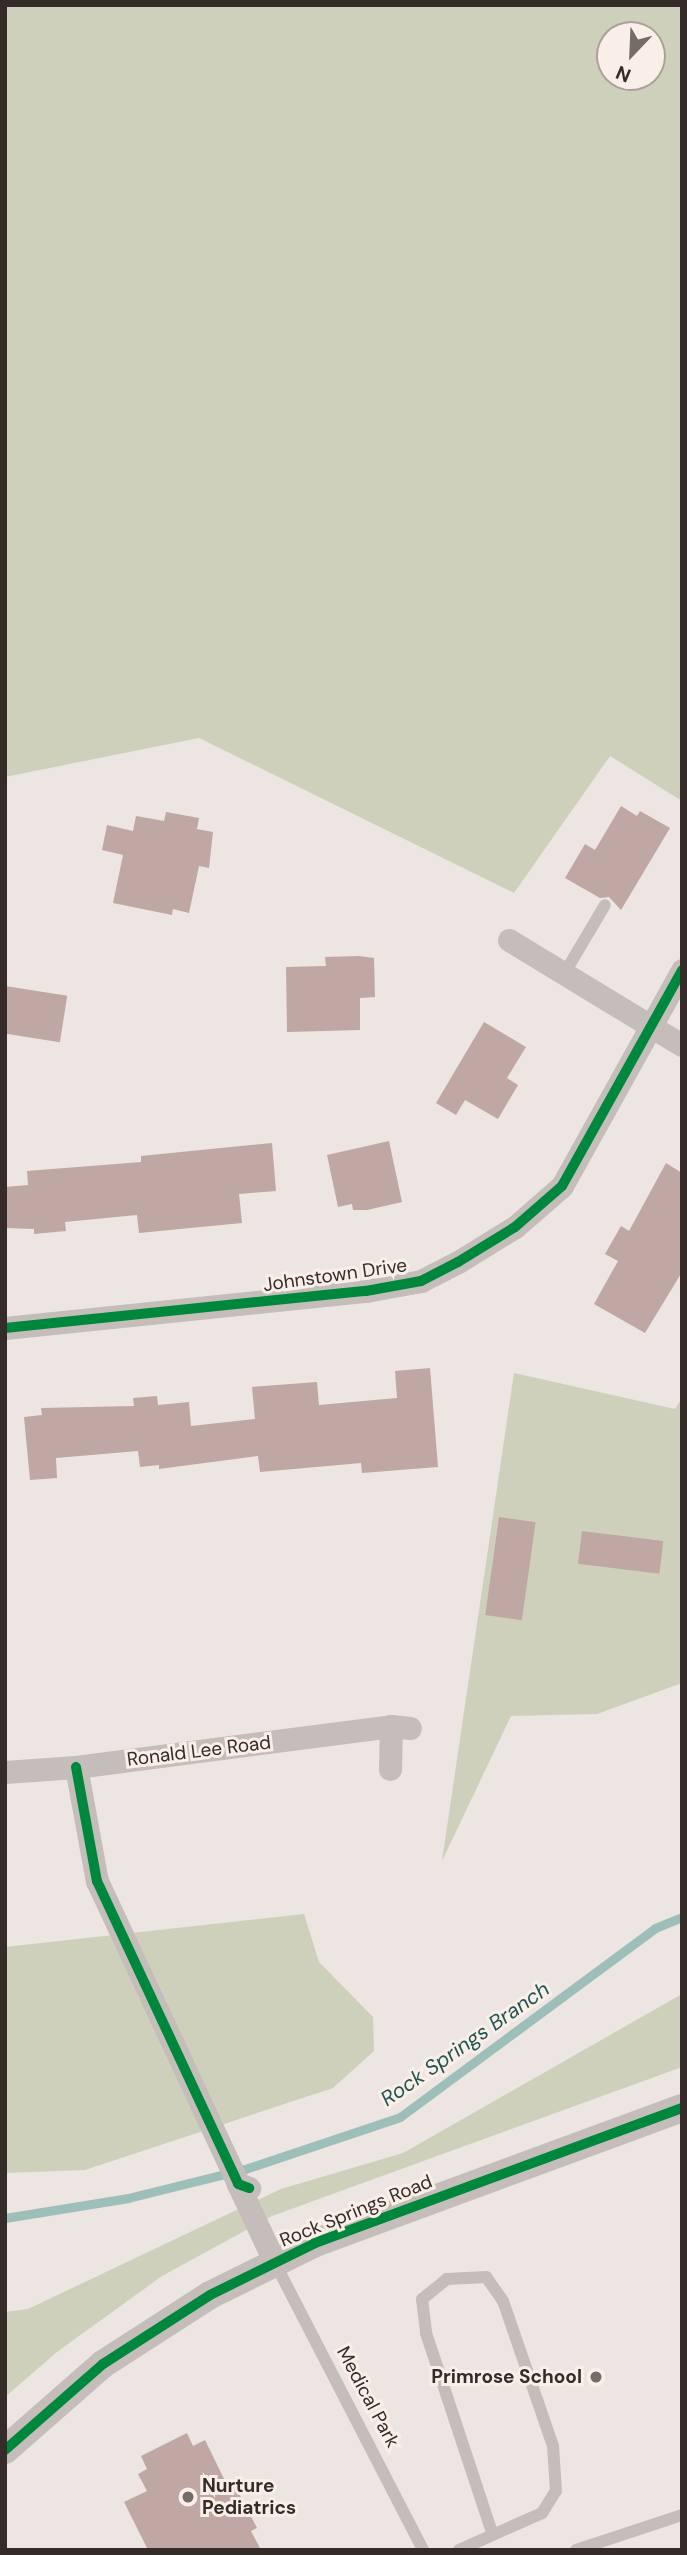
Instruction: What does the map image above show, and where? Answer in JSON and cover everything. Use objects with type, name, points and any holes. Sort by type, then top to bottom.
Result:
[{"type":"street","points":[[509,940],[682,1045]]},
{"type":"street","name":"Johnstown Drive","points":[[5,1328],[366,1291],[423,1280],[515,1227],[562,1186],[682,970]]},
{"type":"street","name":"Ronald Lee Road","points":[[5,1772],[76,1767],[401,1727],[390,1769]]},
{"type":"street","points":[[76,1767],[97,1881],[243,2186],[275,2263]]},
{"type":"street","name":"Rock Springs Road","points":[[5,2450],[103,2364],[210,2295],[315,2243],[682,2108]]},
{"type":"lane","points":[[564,974],[605,905]]},
{"type":"lane","name":"Medical Park","points":[[275,2263],[423,2550]]},
{"type":"lane","points":[[459,2550],[492,2532],[542,2514],[556,2491],[552,2446],[503,2301],[486,2277],[447,2278],[422,2299],[426,2333],[492,2532]]},
{"type":"lane","points":[[576,2550],[615,2544],[682,2515]]},
{"type":"green space","points":[[5,5],[682,5],[682,801],[610,756],[514,893],[199,738],[5,777]]},
{"type":"green space","points":[[514,1373],[675,1409],[682,1398],[682,1683],[597,1714],[511,1716],[442,1861]]},
{"type":"green space","points":[[304,1914],[319,1962],[373,2017],[374,2051],[333,2088],[85,2170],[5,2173],[5,1947]]},
{"type":"green space","points":[[682,1994],[682,2067],[272,2216],[162,2276],[57,2352],[5,2397],[5,2312],[28,2309],[281,2189],[403,2153]]},
{"type":"building","points":[[621,806],[637,816],[640,811],[670,828],[621,910],[609,897],[600,898],[565,878],[585,844],[595,850]]},
{"type":"building","points":[[166,812],[199,818],[197,829],[213,832],[209,868],[199,866],[189,913],[173,909],[172,915],[113,903],[123,855],[102,850],[107,825],[133,831],[136,816],[164,821]]},
{"type":"building","points":[[325,957],[374,958],[375,997],[360,998],[360,1030],[287,1032],[286,967],[326,966]]},
{"type":"building","points":[[5,986],[67,996],[60,1042],[5,1034]]},
{"type":"building","points":[[484,1022],[526,1047],[507,1078],[518,1085],[498,1119],[465,1100],[456,1115],[436,1103]]},
{"type":"building","points":[[389,1141],[402,1202],[367,1210],[353,1210],[352,1204],[338,1207],[327,1155]]},
{"type":"building","points":[[272,1143],[276,1191],[239,1194],[242,1223],[139,1233],[137,1215],[65,1222],[66,1231],[34,1234],[34,1229],[5,1228],[5,1187],[28,1185],[27,1171],[141,1162],[141,1156]]},
{"type":"building","points":[[666,1163],[682,1173],[682,1272],[645,1333],[594,1304],[618,1261],[605,1254],[621,1226],[629,1231]]},
{"type":"building","points":[[430,1368],[438,1467],[362,1473],[361,1463],[260,1472],[258,1456],[159,1469],[159,1465],[140,1467],[138,1451],[56,1458],[57,1478],[30,1480],[24,1417],[42,1415],[41,1408],[134,1406],[133,1398],[157,1396],[158,1405],[189,1402],[191,1426],[255,1419],[252,1387],[317,1382],[319,1405],[397,1398],[395,1371]]},
{"type":"building","points":[[499,1517],[536,1522],[522,1620],[485,1615]]},
{"type":"building","points":[[582,1531],[663,1541],[659,1574],[578,1564]]},
{"type":"building","name":"Nurture Pediatrics","points":[[187,2433],[193,2446],[205,2440],[226,2483],[232,2480],[257,2528],[251,2531],[261,2550],[148,2550],[124,2502],[147,2491],[138,2474],[147,2469],[141,2456]]},
{"type":"waterway","name":"Rock Springs Branch","points":[[5,2218],[128,2198],[245,2169],[400,2117],[655,1928],[682,1917]]},
{"type":"cycle path","points":[[5,1328],[366,1291],[421,1281],[458,1262],[515,1227],[562,1186],[682,970]]},
{"type":"cycle path","points":[[76,1767],[97,1881],[238,2184],[249,2188]]},
{"type":"cycle path","points":[[5,2450],[103,2364],[210,2295],[315,2243],[682,2108]]},
{"type":"place","name":"Primrose School","points":[[596,2377]]},
{"type":"place","name":"Nurture Pediatrics","points":[[188,2497]]}]
